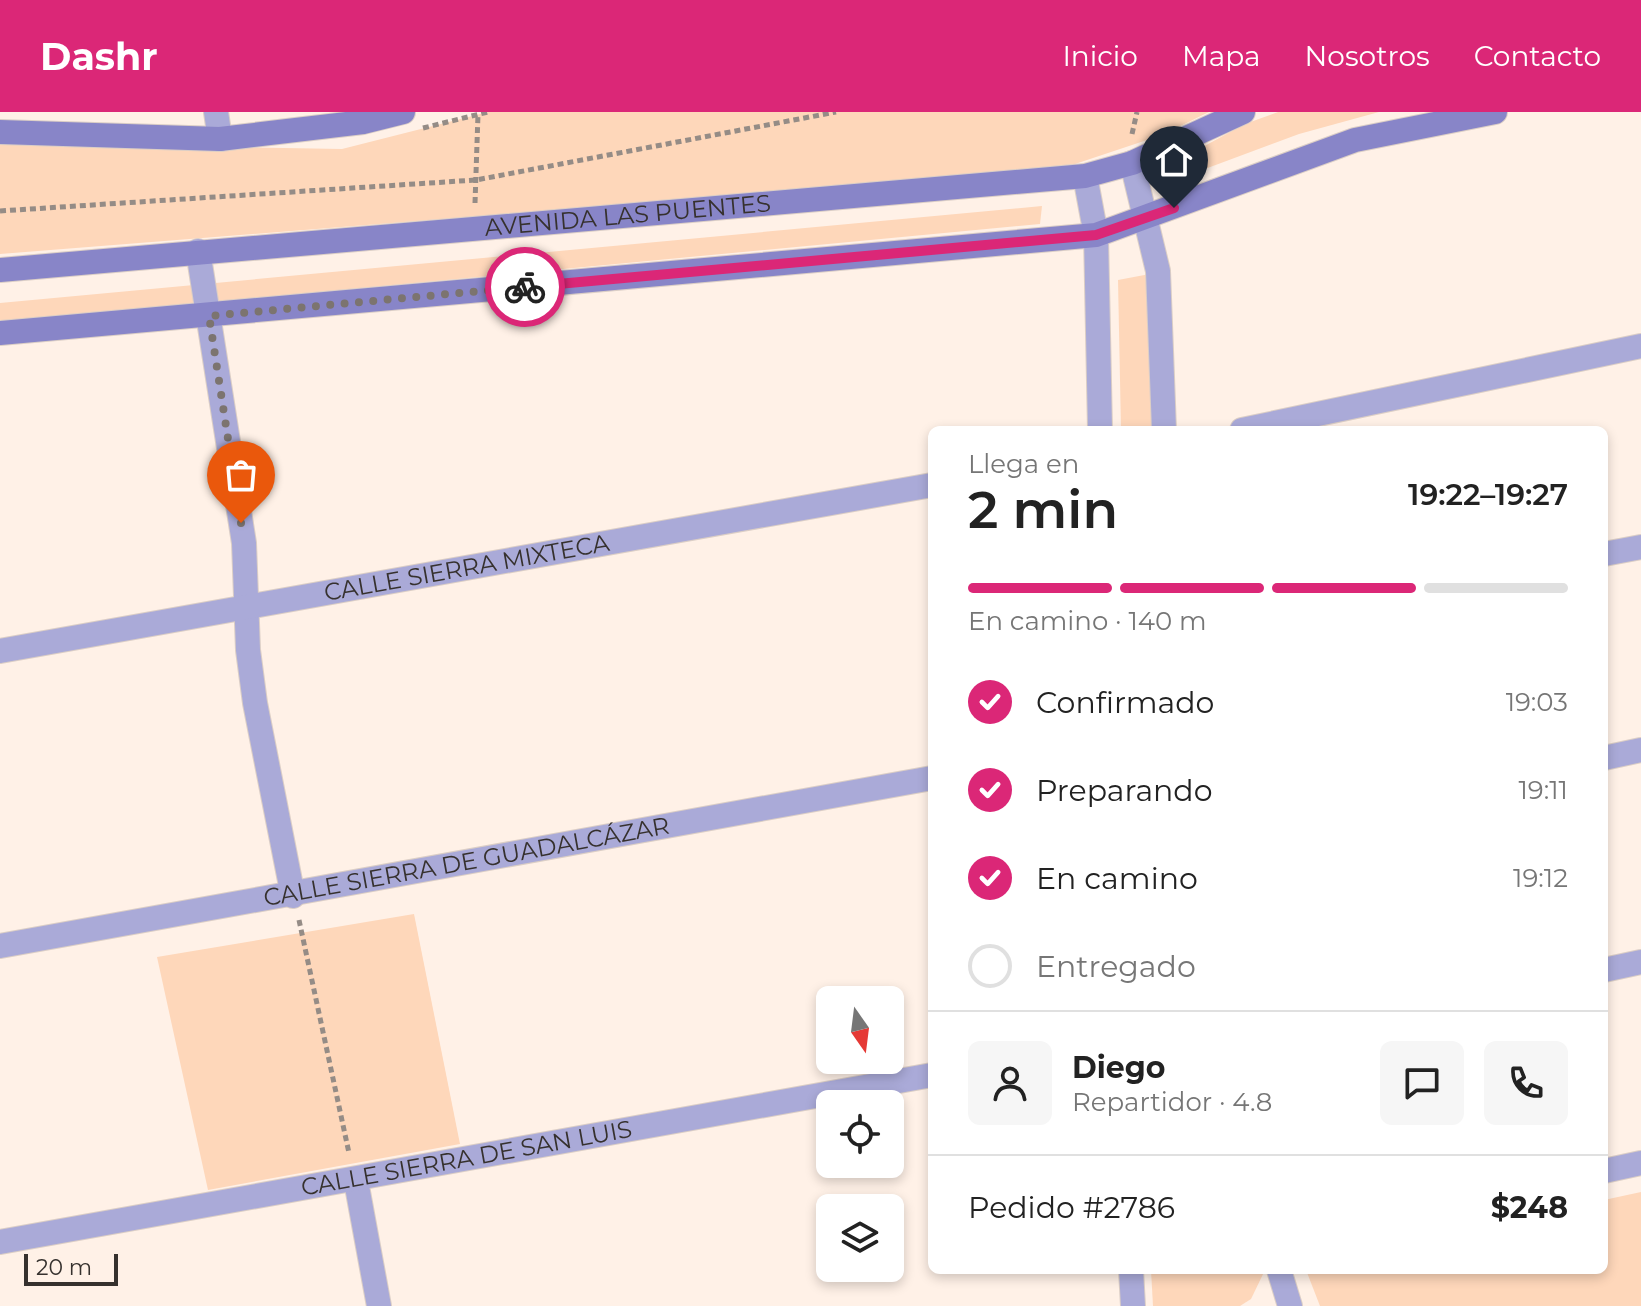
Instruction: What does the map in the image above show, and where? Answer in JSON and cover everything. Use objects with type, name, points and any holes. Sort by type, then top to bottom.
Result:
[{"type":"street","points":[[216,112],[220,139]]},
{"type":"street","points":[[0,132],[220,139],[363,122],[403,112]]},
{"type":"street","name":"AVENIDA LAS PUENTES","points":[[0,270],[1085,176],[1132,163],[1243,112]]},
{"type":"street","points":[[0,333],[1096,235],[1145,220],[1355,140],[1495,112]]},
{"type":"street","points":[[1132,163],[1158,271],[1164,426]]},
{"type":"street","points":[[1085,176],[1096,235],[1100,426]]},
{"type":"street","points":[[198,251],[244,543],[246,610],[255,703],[293,896]]},
{"type":"street","points":[[1261,426],[1641,346]]},
{"type":"street","name":"CALLE SIERRA MIXTECA","points":[[0,651],[246,610],[635,536],[928,486]]},
{"type":"street","points":[[1608,553],[1641,547]]},
{"type":"street","points":[[1608,757],[1641,750]]},
{"type":"street","name":"CALLE SIERRA DE GUADALCÁZAR","points":[[0,946],[293,896],[928,779]]},
{"type":"street","points":[[1608,969],[1641,962]]},
{"type":"street","name":"CALLE SIERRA DE SAN LUIS","points":[[0,1242],[356,1181],[928,1076]]},
{"type":"street","points":[[1608,1170],[1641,1163]]},
{"type":"street","points":[[356,1181],[379,1306]]},
{"type":"street","points":[[1131,1274],[1133,1306]]},
{"type":"street","points":[[1280,1274],[1290,1306]]},
{"type":"path","points":[[475,216],[478,112]]},
{"type":"path","points":[[0,211],[476,180],[836,112]]},
{"type":"path","points":[[293,896],[356,1181]]},
{"type":"shaded area","points":[[488,112],[1209,112],[1162,135],[1075,164],[922,181],[0,254],[0,143],[342,149]]},
{"type":"shaded area","points":[[1278,112],[1379,112],[1299,134],[1162,185],[1158,173],[1162,169],[1245,124]]},
{"type":"shaded area","points":[[1042,206],[1040,224],[0,322],[0,303]]},
{"type":"shaded area","points":[[1155,273],[1157,426],[1121,426],[1118,280]]},
{"type":"shaded area","points":[[414,914],[460,1144],[208,1190],[157,957]]},
{"type":"shaded area","points":[[1641,1192],[1641,1306],[1320,1306],[1308,1274],[1608,1274],[1608,1199]]},
{"type":"shaded area","points":[[1151,1274],[1263,1274],[1251,1299],[1240,1306],[1153,1306]]},
{"type":"way so far","points":[[241,523],[209,316],[525,287]]},
{"type":"route","points":[[525,287],[1096,235],[1174,208]]}]
